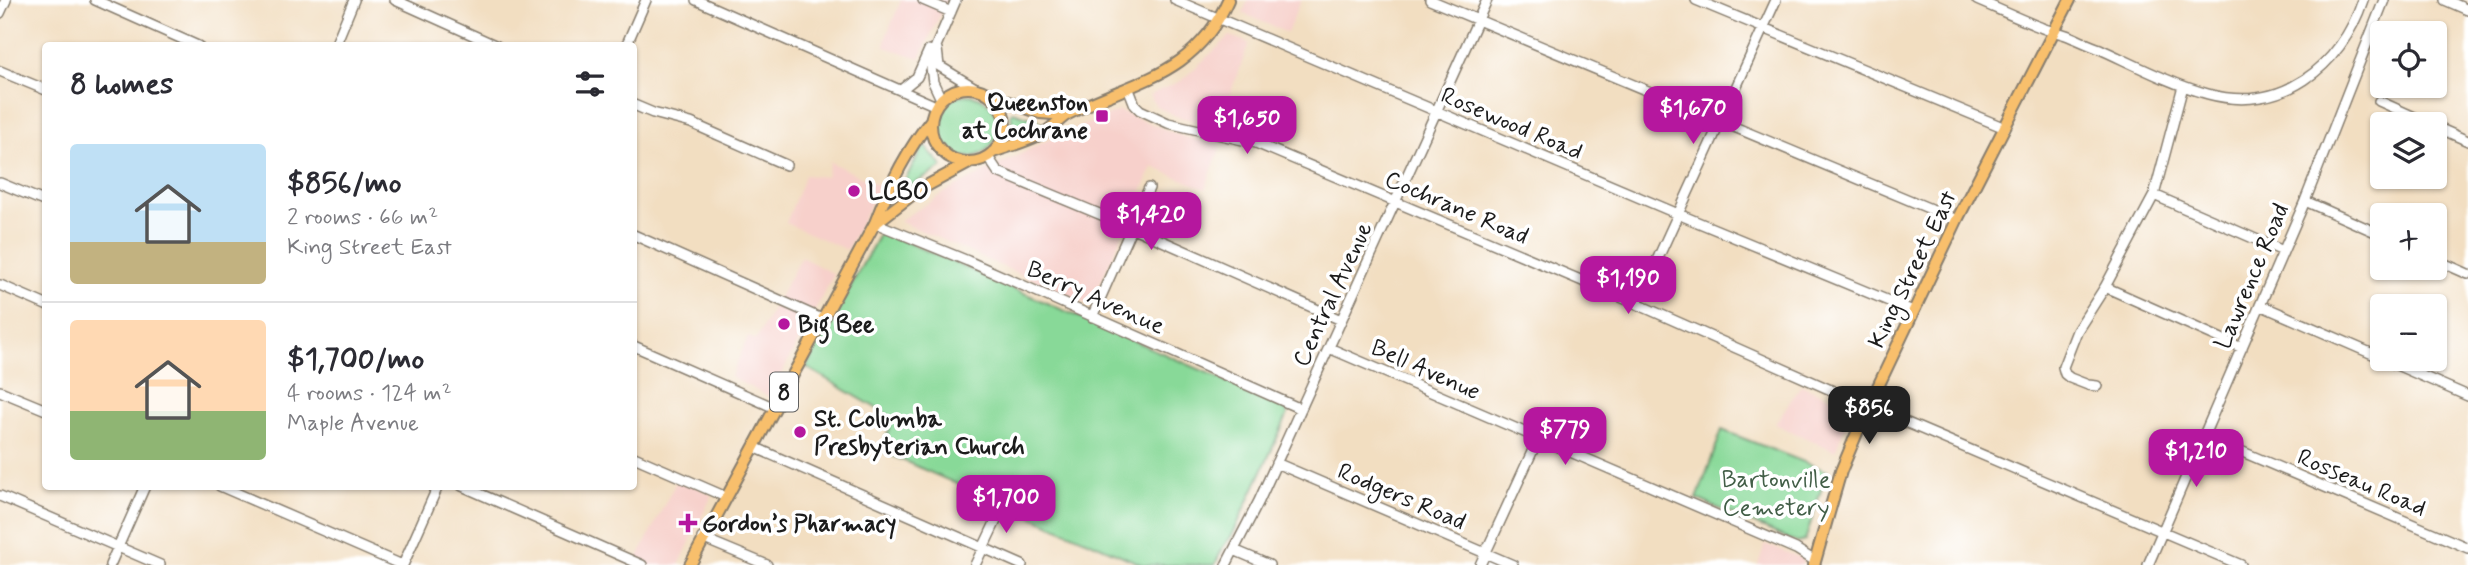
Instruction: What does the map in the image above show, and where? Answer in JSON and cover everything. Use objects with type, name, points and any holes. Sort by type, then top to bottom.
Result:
[{"type":"main road","points":[[1065,115],[1032,111],[977,89],[958,89],[939,102],[931,120],[933,139],[938,148],[956,160],[969,163],[1048,131],[1065,115],[1157,74],[1191,54],[1220,19],[1228,0]]},
{"type":"main road","name":"King Street East","points":[[1815,563],[1841,471],[1869,407],[1957,220],[2070,0]]},
{"type":"main road","points":[[990,154],[1002,140],[1004,129],[1002,111],[991,96]]},
{"type":"main road","name":"8","points":[[690,565],[702,538],[875,223],[883,199],[920,133],[931,120]]},
{"type":"main road","name":"8","points":[[875,223],[917,191],[969,163]]},
{"type":"street","points":[[0,13],[6,0]]},
{"type":"street","points":[[94,0],[189,42]]},
{"type":"street","points":[[337,42],[354,0]]},
{"type":"street","points":[[395,0],[488,42]]},
{"type":"street","points":[[628,42],[646,0]]},
{"type":"street","points":[[696,0],[901,90],[939,102]]},
{"type":"street","points":[[923,0],[951,12]]},
{"type":"street","points":[[939,102],[930,67],[931,58],[937,50],[956,0]]},
{"type":"street","name":"Rosewood Road","points":[[1175,0],[1913,311]]},
{"type":"street","points":[[1430,0],[1957,220]]},
{"type":"street","name":"Central Avenue","points":[[1226,565],[1276,463],[1487,0]]},
{"type":"street","points":[[1696,0],[2006,128]]},
{"type":"street","points":[[1637,304],[1776,0]]},
{"type":"street","points":[[1977,0],[2183,86],[2208,95],[2241,99],[2276,93],[2299,84],[2327,63],[2350,32],[2363,0]]},
{"type":"street","name":"Lawrence Road","points":[[2148,565],[2305,201],[2384,0]]},
{"type":"street","points":[[2445,0],[2466,6]]},
{"type":"street","points":[[901,90],[914,82],[926,53],[941,39]]},
{"type":"street","points":[[937,50],[939,66],[977,89]]},
{"type":"street","points":[[0,71],[42,88]]},
{"type":"street","points":[[2097,386],[2070,378],[2064,374],[2063,366],[2077,331],[2105,287],[2154,195],[2183,86]]},
{"type":"street","name":"Cochrane Road","points":[[1128,88],[1140,110],[1168,122],[1256,143],[2242,565]]},
{"type":"street","points":[[2379,101],[2403,112]]},
{"type":"street","points":[[637,107],[691,123],[786,165]]},
{"type":"street","points":[[2447,132],[2468,141]]},
{"type":"street","points":[[990,154],[998,172],[1342,320]]},
{"type":"street","points":[[0,183],[42,200]]},
{"type":"street","points":[[1092,317],[1149,188]]},
{"type":"street","points":[[2154,195],[2283,251]]},
{"type":"street","points":[[2305,201],[2370,230]]},
{"type":"street","name":"Berry Avenue","points":[[875,223],[1301,408]]},
{"type":"street","points":[[637,236],[822,319]]},
{"type":"street","points":[[2447,265],[2468,274]]},
{"type":"street","points":[[0,285],[42,302]]},
{"type":"street","points":[[2105,287],[2242,348]]},
{"type":"street","points":[[2260,305],[2370,353]]},
{"type":"street","points":[[637,347],[775,408]]},
{"type":"street","name":"Bell Avenue","points":[[1329,348],[1796,549],[1815,563]]},
{"type":"street","points":[[2411,371],[2468,396]]},
{"type":"street","points":[[0,391],[42,408]]},
{"type":"street","name":"Rosseau Road","points":[[2203,435],[2468,548]]},
{"type":"street","points":[[1480,565],[1538,439]]},
{"type":"street","points":[[754,447],[1022,565]]},
{"type":"street","points":[[637,458],[726,497]]},
{"type":"street","name":"Rodgers Road","points":[[1276,463],[1513,565]]},
{"type":"street","points":[[110,565],[143,490]]},
{"type":"street","points":[[229,490],[403,565],[436,490]]},
{"type":"street","points":[[470,490],[642,565]]},
{"type":"street","points":[[0,496],[160,565]]},
{"type":"street","points":[[975,565],[1002,508]]},
{"type":"street","points":[[702,538],[767,565]]},
{"type":"street","points":[[1234,550],[1269,565]]},
{"type":"shaded area","points":[[901,0],[947,0],[920,58],[885,47],[886,37]]},
{"type":"shaded area","points":[[1248,0],[1301,0],[1287,33],[1243,13]]},
{"type":"shaded area","points":[[1230,36],[1249,43],[1218,127],[1176,116],[1157,107],[1149,95],[1181,81]]},
{"type":"shaded area","points":[[1119,111],[1184,137],[1221,145],[1205,189],[1153,167],[1090,305],[899,221],[946,192],[1050,139]]},
{"type":"shaded area","points":[[830,162],[880,186],[847,250],[786,223],[805,175],[826,177]]},
{"type":"shaded area","points":[[801,257],[834,274],[769,397],[731,377],[748,337],[756,340]]},
{"type":"shaded area","points":[[1801,385],[1852,409],[1835,451],[1775,424]]},
{"type":"shaded area","points":[[678,478],[712,495],[679,565],[634,565]]},
{"type":"shaded area","points":[[1765,544],[1803,559],[1802,565],[1758,565]]},
{"type":"green space","points":[[967,95],[979,97],[989,104],[996,114],[996,138],[989,148],[979,155],[967,157],[955,155],[945,148],[938,138],[936,126],[938,114],[945,104],[955,97]]},
{"type":"green space","points":[[1013,112],[1040,121],[1041,124],[1013,136]]},
{"type":"green space","points":[[924,145],[943,167],[901,191],[900,189]]},
{"type":"green space","points":[[881,231],[1284,406],[1288,414],[1233,534],[1223,547],[1215,565],[1143,565],[881,451],[893,418],[806,367]]},
{"type":"green space","name":"Bartonville Cemetery","points":[[1722,430],[1827,471],[1805,541],[1798,543],[1697,499]]},
{"type":"place","name":"Queenston at Cochrane","points":[[1102,116]]},
{"type":"place","name":"LCBO","points":[[854,191]]},
{"type":"place","name":"Big Bee","points":[[784,324]]},
{"type":"place","name":"St. Columba Presbyterian Church","points":[[800,432]]},
{"type":"place","name":"Gordon’s Pharmacy","points":[[688,523]]}]
